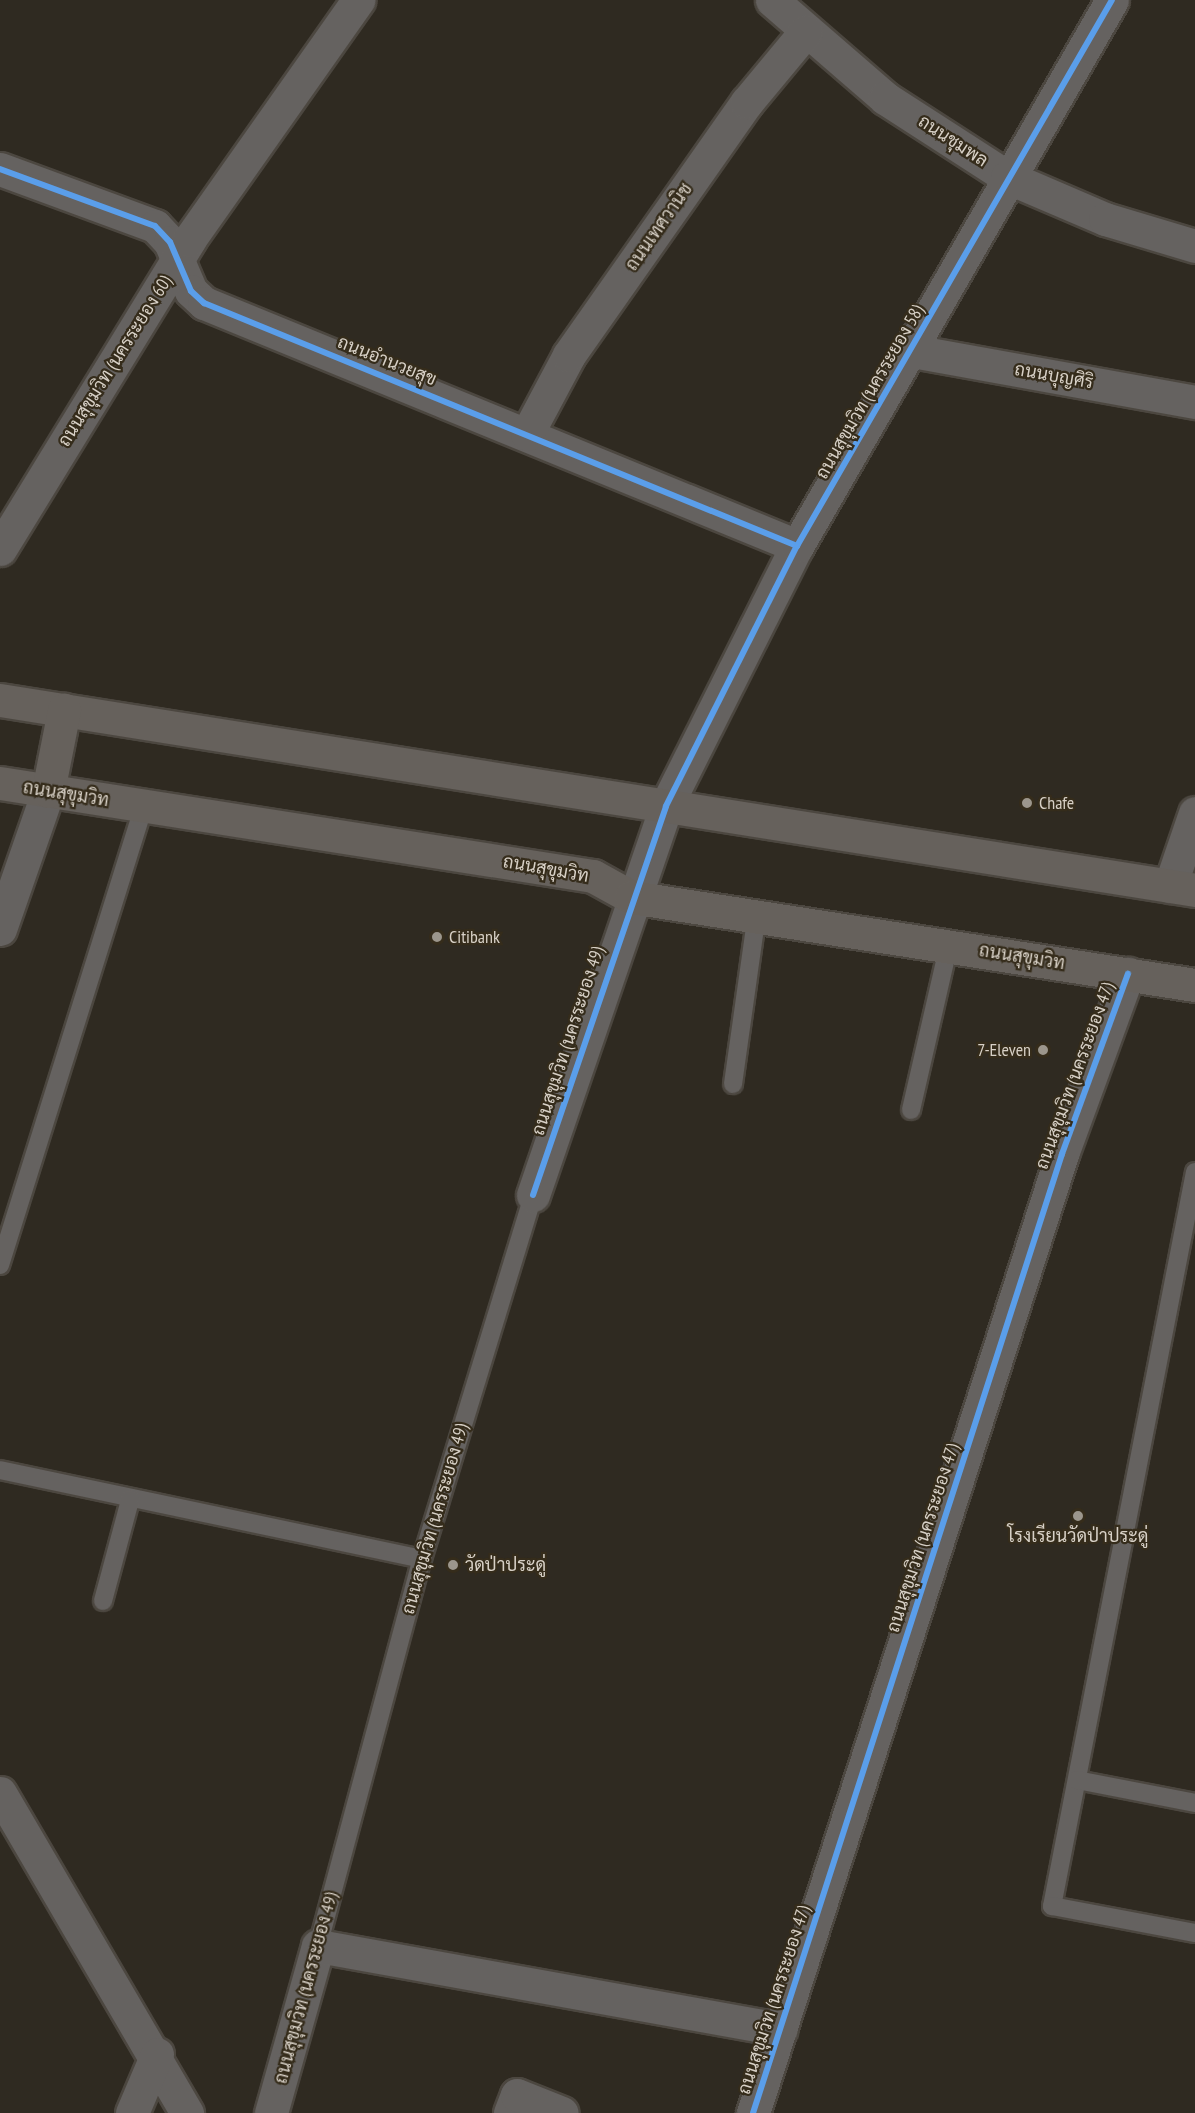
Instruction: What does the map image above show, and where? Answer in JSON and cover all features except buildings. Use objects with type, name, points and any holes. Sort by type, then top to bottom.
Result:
[{"type":"main road","points":[[0,700],[1182,888]]},
{"type":"main road","points":[[48,791],[64,710]]},
{"type":"main road","name":"ถนนสุขุมวิท","points":[[0,783],[593,876],[631,897],[757,914],[1195,985]]},
{"type":"street","name":"ถนนสุขุมวิท (นครระยอง 60)","points":[[0,549],[176,263],[358,0]]},
{"type":"street","name":"ถนนสุขุมวิท (นครระยอง 58)","points":[[666,806],[797,546],[912,351],[1007,177],[1112,0]]},
{"type":"street","name":"ถนนชุมพล","points":[[781,3],[806,31],[885,98],[1007,177],[1105,219],[1195,246]]},
{"type":"street","name":"ถนนเทศวานิช","points":[[527,434],[569,355],[747,102],[806,31]]},
{"type":"street","name":"ถนนอำนวยสุข","points":[[0,168],[155,226],[170,242],[176,263],[204,303],[797,546]]},
{"type":"street","name":"ถนนบุญศิริ","points":[[912,351],[1195,402]]},
{"type":"street","points":[[0,929],[5,893],[48,791]]},
{"type":"street","name":"ถนนสุขุมวิท (นครระยอง 49)","points":[[533,1195],[631,897],[666,806]]},
{"type":"street","points":[[1182,888],[1195,813]]},
{"type":"street","name":"ถนนสุขุมวิท (นครระยอง 47)","points":[[753,2113],[1062,1154],[1128,974]]},
{"type":"street","points":[[0,1793],[157,2054],[187,2113]]},
{"type":"street","name":"ถนนสุขุมวิท (นครระยอง 49)","points":[[271,2113],[318,1946]]},
{"type":"street","points":[[318,1946],[781,2029]]},
{"type":"street","points":[[132,2113],[157,2054]]},
{"type":"street","points":[[513,2104],[562,2113]]},
{"type":"lane","points":[[0,1265],[144,806]]},
{"type":"lane","points":[[733,1084],[757,914]]},
{"type":"lane","points":[[911,1110],[949,944]]},
{"type":"lane","points":[[1195,1172],[1052,1905],[1195,1933]]},
{"type":"lane","name":"ถนนสุขุมวิท (นครระยอง 49)","points":[[318,1946],[422,1559],[533,1195]]},
{"type":"lane","points":[[0,1470],[130,1500],[422,1559]]},
{"type":"lane","points":[[103,1601],[130,1500]]},
{"type":"lane","points":[[1077,1780],[1195,1803]]},
{"type":"cycle path","points":[[533,1195],[666,806],[797,546],[1112,0]]},
{"type":"cycle path","points":[[0,169],[155,226],[170,242],[191,291],[204,303],[797,546]]},
{"type":"cycle path","points":[[753,2113],[1062,1154],[1128,974]]},
{"type":"place","name":"Chafe","points":[[1027,803]]},
{"type":"place","name":"Citibank","points":[[437,937]]},
{"type":"place","name":"7-Eleven","points":[[1043,1050]]},
{"type":"place","name":"โรงเรียนวัดป่าประดู่","points":[[1078,1516]]},
{"type":"place","name":"วัดป่าประดู่","points":[[453,1565]]}]
